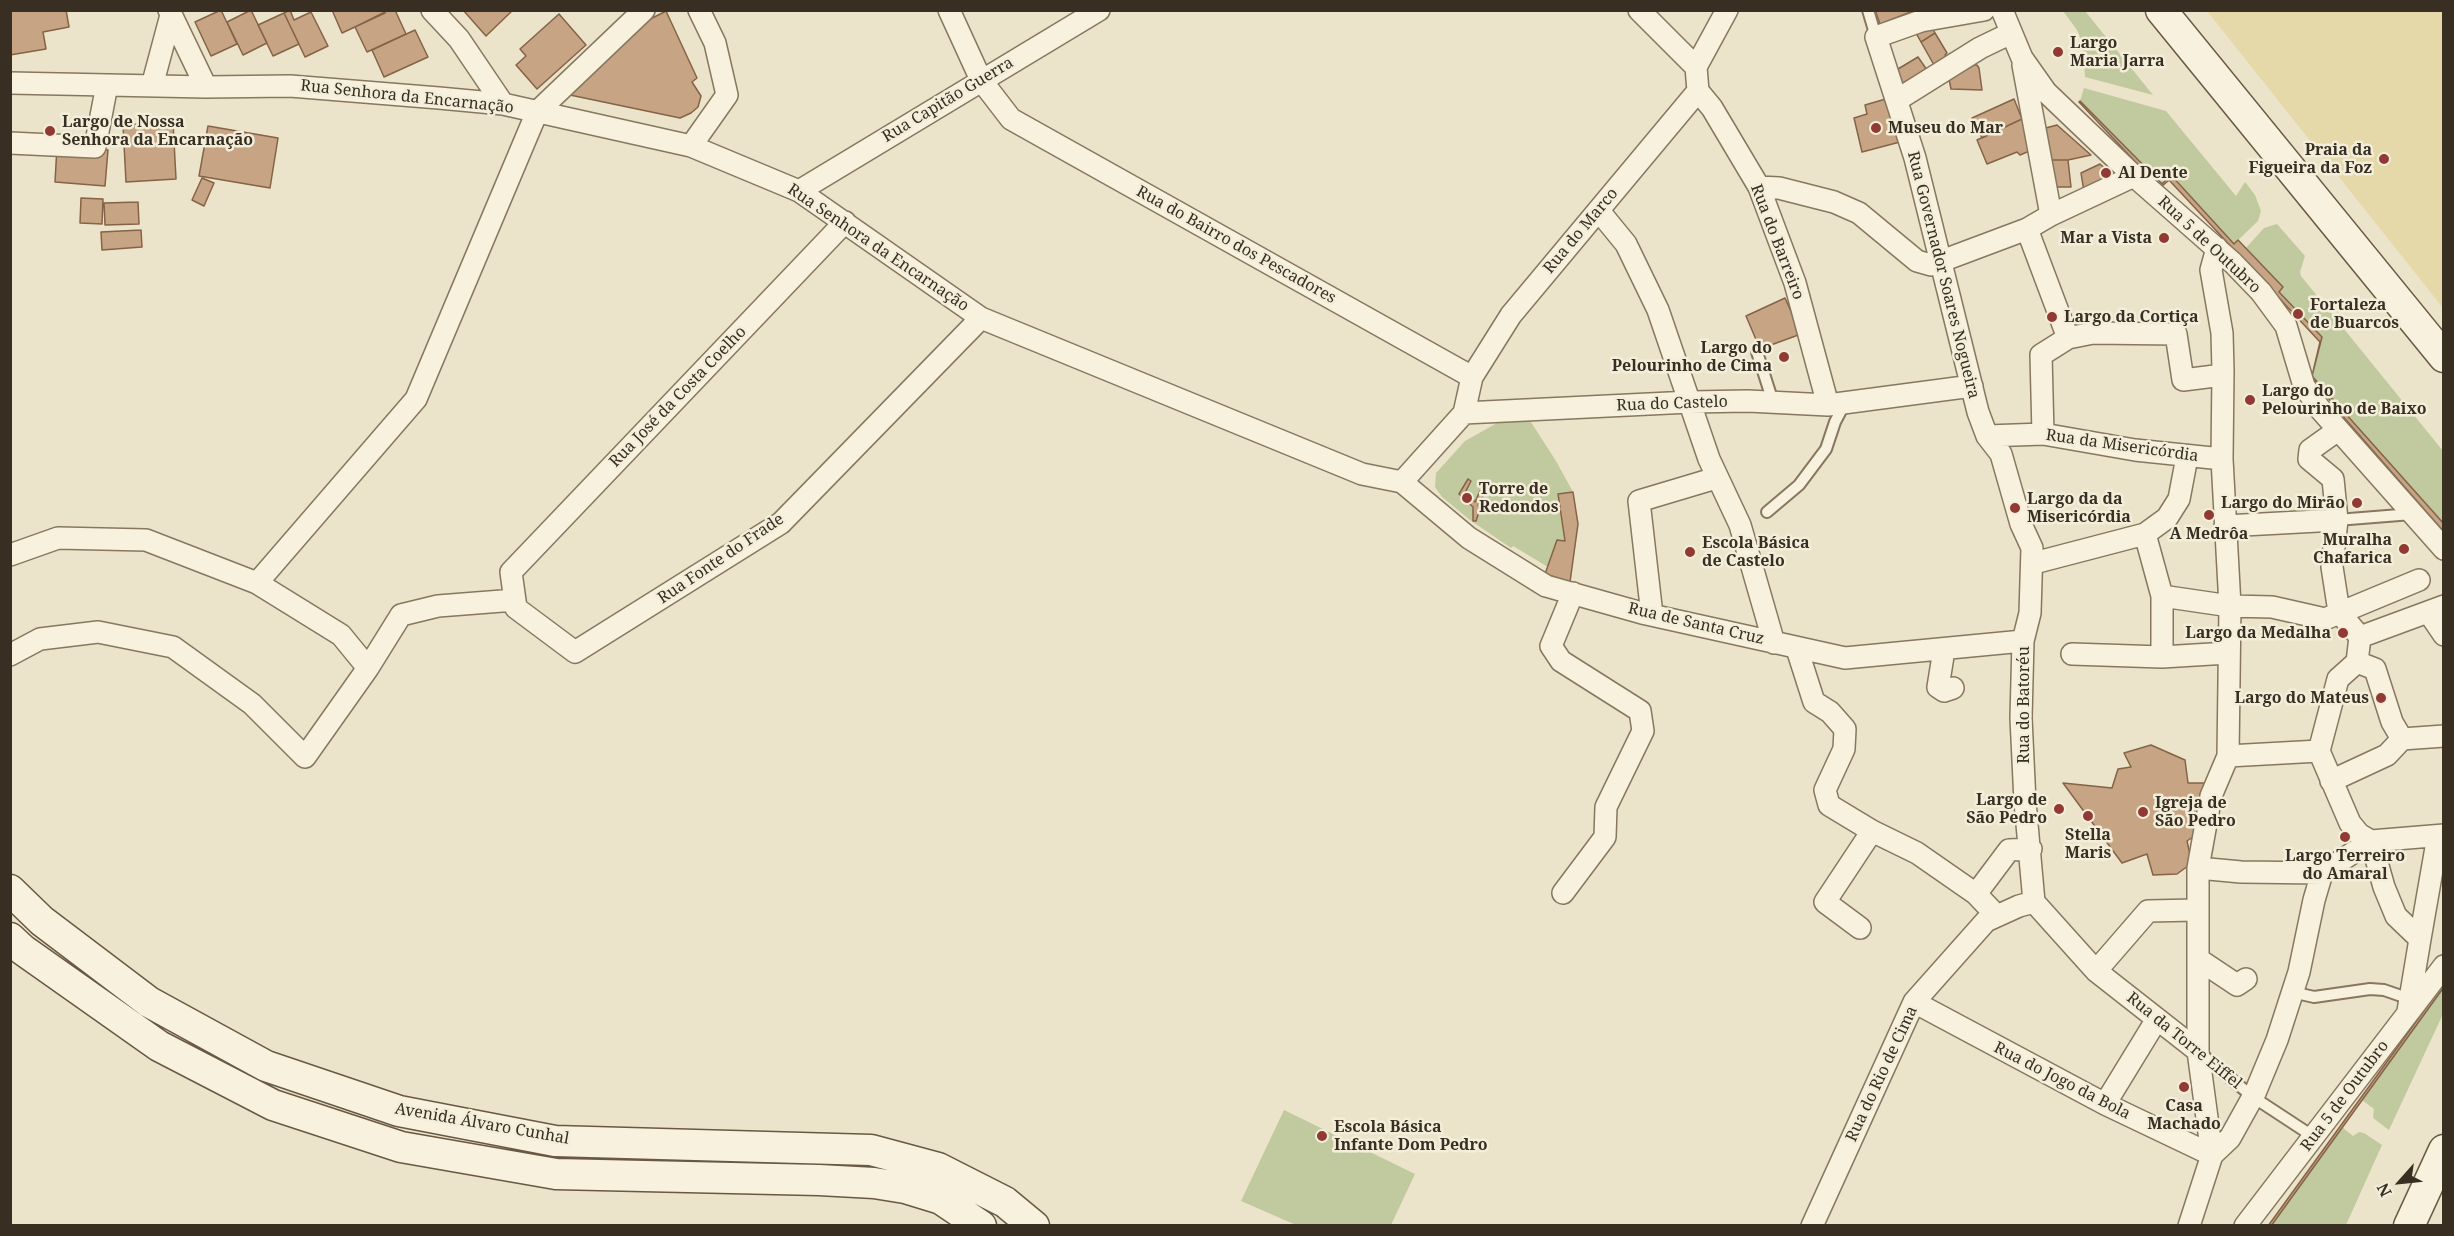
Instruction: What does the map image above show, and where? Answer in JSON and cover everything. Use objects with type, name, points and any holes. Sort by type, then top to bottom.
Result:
[{"type":"main road","points":[[2161,10],[2444,357]]},
{"type":"main road","name":"Avenida Álvaro Cunhal","points":[[10,890],[42,921],[149,1002],[266,1066],[399,1111],[555,1141],[871,1150],[938,1168],[1005,1202],[1034,1226]]},
{"type":"main road","points":[[10,938],[23,950],[159,1046],[273,1106],[401,1147],[556,1174],[819,1179],[874,1183],[904,1188],[940,1199],[981,1226]]},
{"type":"main road","points":[[2409,1226],[2444,1150]]},
{"type":"street","points":[[432,10],[459,39],[503,104]]},
{"type":"street","points":[[257,583],[416,399],[537,112],[644,10]]},
{"type":"street","points":[[691,146],[728,94],[715,43],[699,10]]},
{"type":"street","name":"Rua do Bairro dos Pescadores","points":[[949,10],[981,80],[1011,119],[1472,377]]},
{"type":"street","name":"Rua Capitão Guerra","points":[[799,191],[1099,10]]},
{"type":"street","points":[[1639,10],[1696,68]]},
{"type":"street","points":[[1698,92],[1696,68],[1727,10]]},
{"type":"street","points":[[1876,37],[1921,21],[1984,10]]},
{"type":"street","name":"Rua 5 de Outubro","points":[[2002,10],[2022,58],[2046,92],[2134,176],[2217,248],[2261,292],[2286,326],[2304,386],[2320,409],[2444,549]]},
{"type":"street","points":[[152,86],[170,13]]},
{"type":"street","points":[[170,13],[206,87]]},
{"type":"street","points":[[1897,100],[1980,48],[2011,33]]},
{"type":"street","name":"Rua Governador Soares Nogueira","points":[[1876,37],[1915,158],[1971,386],[1987,436],[2001,454],[2021,524],[2032,548],[2034,562]]},
{"type":"street","points":[[2022,58],[2051,215]]},
{"type":"street","name":"Rua Senhora da Encarnação","points":[[10,83],[206,87],[290,86],[503,104],[691,146],[799,191],[981,318],[1362,474],[1402,482]]},
{"type":"street","points":[[10,143],[95,147],[107,85]]},
{"type":"street","name":"Rua do Barreiro","points":[[1698,92],[1712,108],[1759,187],[1795,283],[1836,404]]},
{"type":"street","name":"Rua do Marco","points":[[1472,377],[1511,315],[1698,92]]},
{"type":"street","points":[[1759,187],[1779,188],[1834,202],[1858,213],[1917,261],[1931,265],[2027,229],[2051,215],[2134,176]]},
{"type":"street","points":[[1599,211],[1626,244],[1658,310],[1716,478],[1740,525],[1773,643]]},
{"type":"street","name":"Rua José da Costa Coelho","points":[[515,600],[511,573],[845,222]]},
{"type":"street","points":[[2027,229],[2068,338]]},
{"type":"street","points":[[2189,1226],[2212,1155],[2198,1051],[2196,910],[2198,868],[2211,796],[2228,756],[2230,606],[2222,459],[2222,333],[2211,270],[2217,248]]},
{"type":"street","name":"Rua Fonte do Frade","points":[[515,600],[516,608],[575,652],[781,523],[981,318]]},
{"type":"street","points":[[2043,434],[2041,355],[2068,338],[2093,333],[2176,334],[2183,381],[2223,375]]},
{"type":"street","points":[[1402,482],[1464,413],[1472,377]]},
{"type":"street","name":"Rua do Castelo","points":[[1464,413],[1690,402],[1836,404],[1971,386]]},
{"type":"street","points":[[2338,430],[2310,450],[2309,459],[2333,479],[2337,520],[2332,567],[2339,612],[2360,637],[2357,662],[2338,679],[2319,751],[2350,823],[2359,834],[2371,841],[2384,887],[2396,916],[2420,939]]},
{"type":"street","name":"Rua da Misericórdia","points":[[1987,436],[2043,434],[2187,457],[2222,459]]},
{"type":"street","points":[[2034,562],[2145,534],[2167,518],[2179,499],[2187,457]]},
{"type":"street","points":[[1653,615],[1639,501],[1716,478]]},
{"type":"street","name":"Rua de Santa Cruz","points":[[1402,482],[1469,538],[1546,586],[1653,615],[1845,658],[2023,641]]},
{"type":"street","points":[[2225,526],[2337,520]]},
{"type":"street","points":[[2145,534],[2162,596],[2162,657]]},
{"type":"street","points":[[10,555],[58,538],[146,540],[257,583],[341,635],[369,668]]},
{"type":"street","name":"Rua do Batoréu","points":[[2034,562],[2030,613],[2023,641],[2020,718],[2034,902]]},
{"type":"street","points":[[2162,596],[2230,606],[2272,607],[2325,619],[2419,580]]},
{"type":"street","points":[[1563,893],[1605,837],[1606,807],[1643,731],[1640,711],[1561,661],[1551,646],[1573,593]]},
{"type":"street","points":[[10,655],[40,639],[98,632],[173,647],[252,704],[305,757],[369,668],[401,615],[438,606],[515,600]]},
{"type":"street","points":[[2360,637],[2436,610],[2444,635]]},
{"type":"street","points":[[1797,649],[1814,702],[1830,712],[1845,729],[1844,749],[1825,790],[1829,805],[1872,831],[1917,853],[1976,894],[1997,916]]},
{"type":"street","points":[[1944,650],[1938,687],[1944,691],[1953,688]]},
{"type":"street","points":[[2072,654],[2162,657],[2228,652]]},
{"type":"street","points":[[2357,662],[2375,669],[2392,722],[2402,739]]},
{"type":"street","points":[[2331,781],[2387,754],[2402,739],[2444,736]]},
{"type":"street","points":[[2228,756],[2319,751]]},
{"type":"street","points":[[1860,928],[1826,902],[1872,831]]},
{"type":"street","points":[[2198,868],[2241,872],[2322,873],[2371,841],[2441,836],[2409,1007]]},
{"type":"street","points":[[1976,894],[2009,850],[2031,849]]},
{"type":"street","points":[[2212,1155],[2230,1138],[2253,1097],[2277,1040],[2292,992],[2322,873]]},
{"type":"street","name":"Rua do Rio de Cima","points":[[1812,1226],[1914,1002],[1986,921],[2019,906],[2034,902]]},
{"type":"street","name":"Rua da Torre Eiffel","points":[[2034,902],[2096,972],[2198,1051]]},
{"type":"street","points":[[2096,972],[2148,911],[2196,910]]},
{"type":"street","points":[[2198,959],[2237,985],[2246,979]]},
{"type":"street","name":"Rua 5 de Outubro","points":[[2245,1226],[2314,1137],[2409,1007],[2444,966]]},
{"type":"street","name":"Rua do Jogo da Bola","points":[[1914,1002],[2104,1104],[2212,1155]]},
{"type":"street","points":[[2104,1104],[2157,1019]]},
{"type":"lane","name":"Rua Governador Soares Nogueira","points":[[1868,10],[1876,37]]},
{"type":"lane","points":[[1757,352],[1773,402]]},
{"type":"lane","points":[[1767,512],[1799,485],[1826,449],[1835,422],[1836,404]]},
{"type":"lane","points":[[2337,520],[2412,514]]},
{"type":"lane","points":[[2292,992],[2314,997],[2370,989],[2384,990],[2409,1007]]},
{"type":"lane","name":"Rua da Torre Eiffel","points":[[2198,1051],[2253,1097],[2314,1137]]},
{"type":"green space","points":[[2063,11],[2085,11],[2153,95],[2085,77],[2083,45],[2077,30]]},
{"type":"green space","points":[[2084,88],[2166,111],[2236,196],[2245,182],[2255,195],[2261,211],[2258,221],[2234,244],[2172,175],[2162,184],[2080,101]]},
{"type":"green space","points":[[2277,224],[2305,256],[2301,276],[2443,451],[2443,524],[2312,376],[2322,337],[2279,292],[2283,287],[2246,248],[2264,228]]},
{"type":"green space","points":[[1527,416],[1573,492],[1558,495],[1565,541],[1548,567],[1513,546],[1511,548],[1470,520],[1442,497],[1435,487],[1436,473],[1465,441],[1497,423]]},
{"type":"green space","points":[[2443,987],[2443,1014],[2389,1130],[2373,1118],[2374,1109],[2362,1100]]},
{"type":"green space","points":[[1284,1110],[1415,1174],[1391,1225],[1296,1225],[1241,1201]]},
{"type":"green space","points":[[2342,1127],[2353,1136],[2359,1132],[2364,1133],[2382,1145],[2346,1225],[2271,1226]]},
{"type":"sand","name":"Praia da Figueira da Foz","points":[[2207,11],[2443,11],[2443,308]]},
{"type":"building","points":[[10,10],[66,10],[69,27],[43,32],[46,49],[10,55]]},
{"type":"building","points":[[221,10],[237,44],[211,56],[195,22]]},
{"type":"building","points":[[251,10],[267,43],[243,55],[227,22]]},
{"type":"building","points":[[290,10],[294,20],[311,12],[328,46],[305,57],[284,13]]},
{"type":"building","points":[[332,10],[384,10],[385,13],[342,33]]},
{"type":"building","points":[[389,10],[395,10],[406,34],[367,52],[355,27]]},
{"type":"building","points":[[463,10],[513,10],[486,36]]},
{"type":"building","points":[[1875,10],[1916,10],[1880,24]]},
{"type":"building","points":[[666,11],[697,78],[692,82],[701,96],[698,107],[680,118],[570,95],[635,27]]},
{"type":"building","points":[[284,13],[299,44],[273,56],[258,25]]},
{"type":"building","points":[[559,14],[586,45],[537,89],[516,65],[526,56],[520,49]]},
{"type":"building","points":[[1929,22],[1935,33],[1921,42],[1913,28]]},
{"type":"building","points":[[415,30],[428,57],[384,77],[372,50]]},
{"type":"building","points":[[1935,33],[1947,57],[1934,65],[1921,42]]},
{"type":"building","points":[[1918,57],[1927,70],[1901,84],[1893,72]]},
{"type":"building","points":[[1974,65],[1979,68],[1982,90],[1951,89],[1949,79]]},
{"type":"building","name":"Museu do Mar","points":[[1889,98],[1900,142],[1862,152],[1854,118],[1867,114],[1865,105]]},
{"type":"building","points":[[2014,99],[2022,119],[1982,138],[1972,118]]},
{"type":"building","name":"Fortaleza de Buarcos","points":[[2080,101],[2162,184],[2171,175],[2234,244],[2238,240],[2283,287],[2279,292],[2322,337],[2312,376],[2320,342],[2169,180],[2160,188]]},
{"type":"building","points":[[2022,119],[2032,150],[2020,155],[2017,152],[1987,164],[1977,140]]},
{"type":"building","points":[[173,122],[176,179],[126,182],[123,125]]},
{"type":"building","points":[[2057,125],[2091,155],[2068,160],[2045,160],[2042,129]]},
{"type":"building","points":[[208,126],[278,138],[270,188],[199,176]]},
{"type":"building","points":[[57,146],[108,150],[105,186],[55,182]]},
{"type":"building","points":[[2045,160],[2068,160],[2071,187],[2050,187]]},
{"type":"building","points":[[2100,164],[2117,179],[2084,192],[2081,173]]},
{"type":"building","points":[[202,178],[214,183],[204,206],[192,200]]},
{"type":"building","points":[[81,198],[103,199],[102,224],[80,223]]},
{"type":"building","points":[[138,202],[139,224],[105,225],[104,203]]},
{"type":"building","points":[[141,230],[142,247],[102,250],[101,232]]},
{"type":"building","points":[[1785,298],[1801,334],[1760,349],[1746,316]]},
{"type":"building","points":[[2312,376],[2444,524],[2444,532],[2340,413]]},
{"type":"building","name":"Torre de Redondos","points":[[1468,479],[1471,481],[1465,493],[1475,502],[1480,491],[1484,494],[1478,505],[1480,509],[1476,521],[1473,521],[1473,507],[1459,494]]},
{"type":"building","points":[[1573,492],[1578,524],[1570,582],[1545,574],[1557,540],[1565,541],[1558,494]]},
{"type":"building","name":"Igreja de São Pedro","points":[[2151,745],[2185,760],[2188,783],[2208,783],[2196,835],[2187,841],[2192,863],[2177,874],[2153,875],[2147,854],[2122,863],[2063,783],[2112,788],[2118,769],[2131,767],[2124,753]]},
{"type":"building","points":[[2444,983],[2444,987],[2271,1226],[2268,1226]]},
{"type":"place","name":"Largo Maria Jarra","points":[[2058,52]]},
{"type":"place","name":"Museu do Mar","points":[[1876,128]]},
{"type":"place","name":"Largo de Nossa Senhora da Encarnação","points":[[50,131]]},
{"type":"place","name":"Praia da Figueira da Foz","points":[[2384,159]]},
{"type":"place","name":"Al Dente","points":[[2106,173]]},
{"type":"place","name":"Mar a Vista","points":[[2164,238]]},
{"type":"place","name":"Fortaleza de Buarcos","points":[[2298,314]]},
{"type":"place","name":"Largo da Cortiça","points":[[2052,317]]},
{"type":"place","name":"Largo do Pelourinho de Cima","points":[[1784,357]]},
{"type":"place","name":"Largo do Pelourinho de Baixo","points":[[2250,400]]},
{"type":"place","name":"Torre de Redondos","points":[[1467,498]]},
{"type":"place","name":"Largo do Mirão","points":[[2357,503]]},
{"type":"place","name":"Largo da da Misericórdia","points":[[2015,508]]},
{"type":"place","name":"A Medrôa","points":[[2209,515]]},
{"type":"place","name":"Muralha Chafarica","points":[[2404,549]]},
{"type":"place","name":"Escola Básica de Castelo","points":[[1690,552]]},
{"type":"place","name":"Largo da Medalha","points":[[2343,633]]},
{"type":"place","name":"Largo do Mateus","points":[[2381,698]]},
{"type":"place","name":"Largo de São Pedro","points":[[2059,809]]},
{"type":"place","name":"Igreja de São Pedro","points":[[2143,812]]},
{"type":"place","name":"Stella Maris","points":[[2088,816]]},
{"type":"place","name":"Largo Terreiro do Amaral","points":[[2345,837]]},
{"type":"place","name":"Casa Machado","points":[[2184,1087]]},
{"type":"place","name":"Escola Básica Infante Dom Pedro","points":[[1322,1136]]}]
